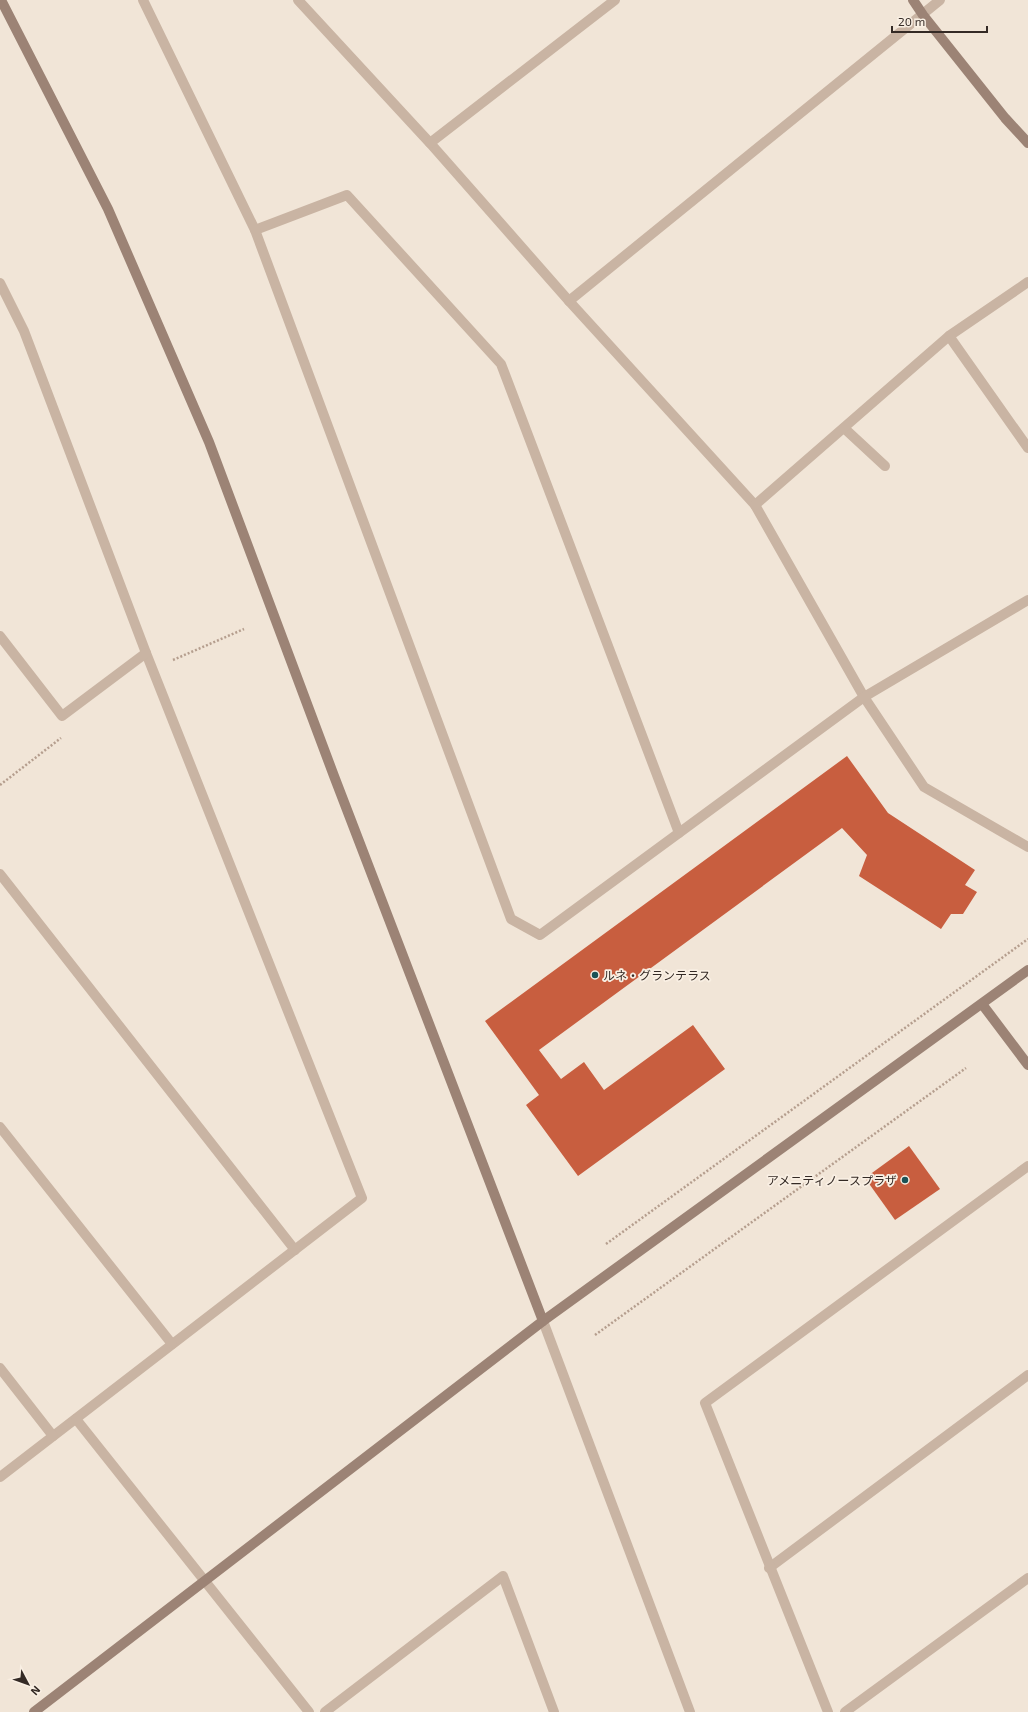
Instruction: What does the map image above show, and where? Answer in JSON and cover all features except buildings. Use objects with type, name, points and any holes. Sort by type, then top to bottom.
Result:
[{"type":"street","points":[[1,0],[108,209],[209,442],[690,1712]]},
{"type":"street","points":[[143,0],[255,230],[510,919],[540,935],[864,697],[1028,600]]},
{"type":"street","points":[[298,0],[430,143],[569,301],[755,506],[864,697],[924,787],[1028,847]]},
{"type":"street","points":[[430,143],[615,0]]},
{"type":"street","points":[[913,0],[923,15],[1005,118],[1028,143]]},
{"type":"street","points":[[569,301],[940,0]]},
{"type":"street","points":[[255,230],[347,196],[501,364],[679,833]]},
{"type":"street","points":[[755,506],[949,336],[1028,282]]},
{"type":"street","points":[[0,283],[24,331],[146,653],[362,1198],[0,1477]]},
{"type":"street","points":[[949,336],[1028,448]]},
{"type":"street","points":[[844,428],[885,466]]},
{"type":"street","points":[[0,636],[62,716],[146,653]]},
{"type":"street","points":[[0,874],[295,1250]]},
{"type":"street","points":[[34,1712],[543,1321],[1028,970]]},
{"type":"street","points":[[982,1004],[1028,1065]]},
{"type":"street","points":[[0,1127],[172,1344]]},
{"type":"street","points":[[828,1712],[769,1568],[705,1403],[1028,1166]]},
{"type":"street","points":[[0,1368],[53,1436]]},
{"type":"street","points":[[769,1568],[1028,1375]]},
{"type":"street","points":[[76,1419],[309,1712]]},
{"type":"street","points":[[325,1712],[503,1576],[554,1712]]},
{"type":"street","points":[[845,1712],[1028,1578]]},
{"type":"path","points":[[606,1244],[1028,939]]},
{"type":"path","points":[[595,1335],[966,1068]]},
{"type":"place","name":"ルネ・グランテラス","points":[[595,975]]},
{"type":"place","name":"アメニティノースプラザ","points":[[905,1180]]}]
